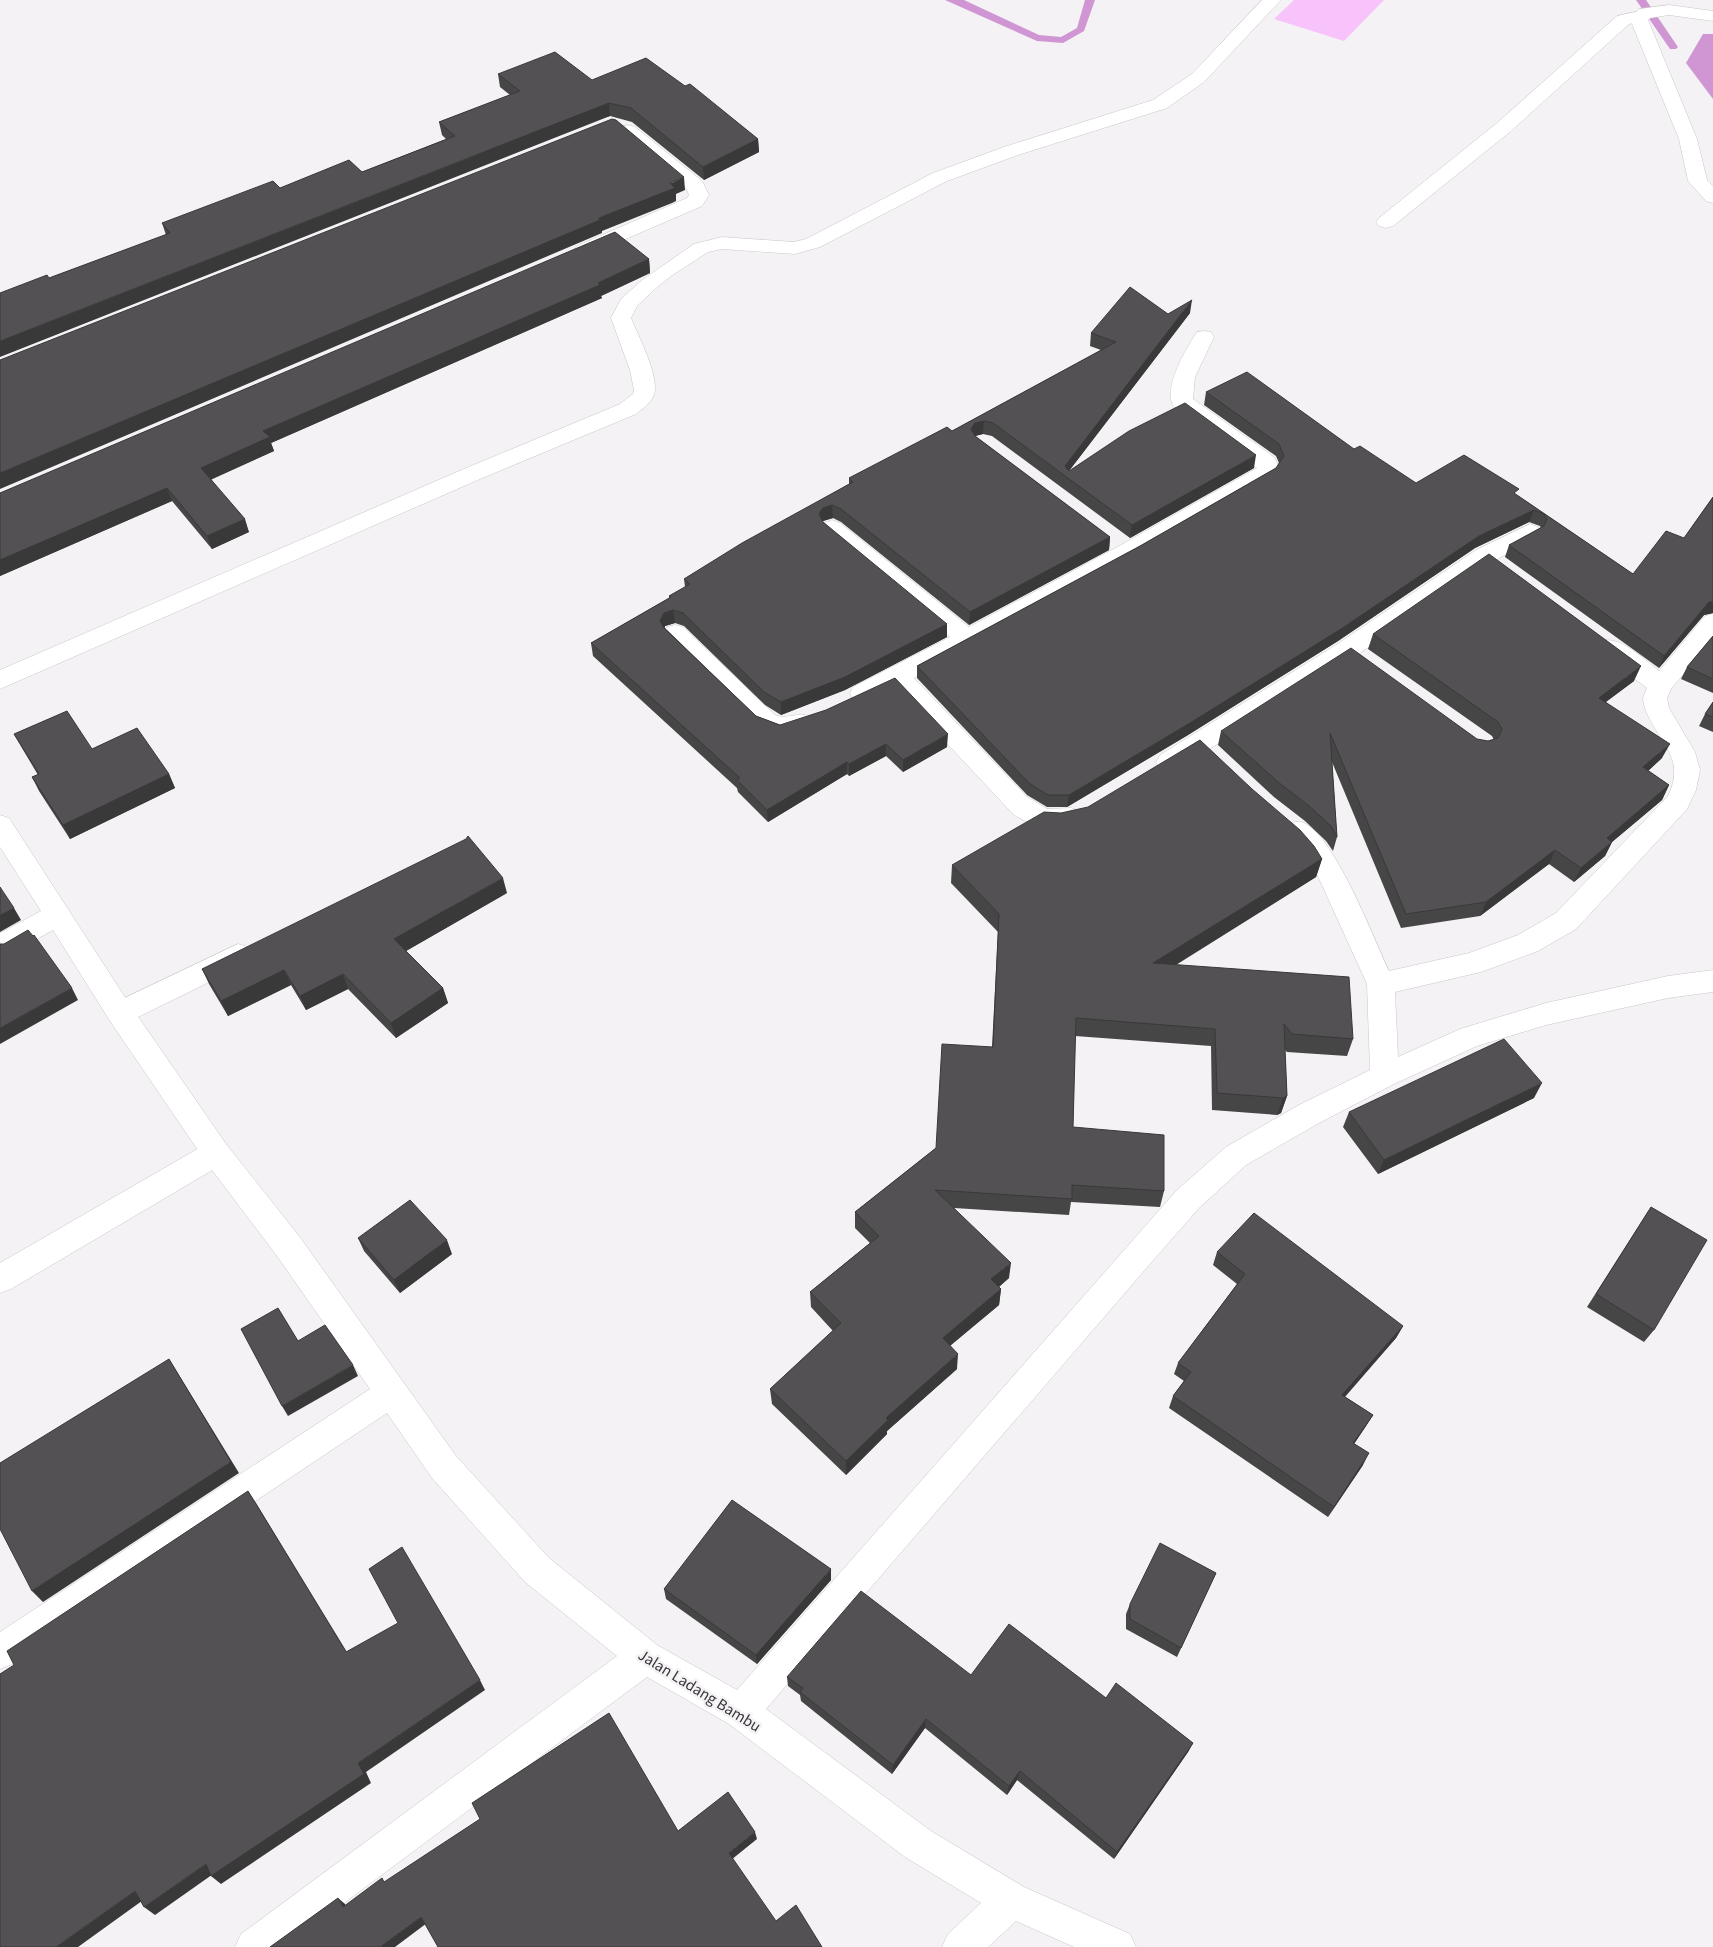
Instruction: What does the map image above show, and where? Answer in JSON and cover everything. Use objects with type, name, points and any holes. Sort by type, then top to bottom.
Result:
[{"type":"street","points":[[0,680],[463,478],[628,409],[643,396],[645,388],[640,368],[621,318],[628,303],[664,272],[682,260],[701,248],[722,243],[795,248],[813,243],[940,177],[1011,151],[1160,104],[1198,78],[1272,0]]},
{"type":"street","points":[[1386,222],[1504,127],[1622,20],[1649,13],[1678,10],[1713,16]]},
{"type":"street","points":[[1649,13],[1639,19],[1688,139],[1698,181],[1709,193]]},
{"type":"street","points":[[570,256],[695,202],[699,195],[695,185],[624,127],[611,124]]},
{"type":"street","points":[[844,702],[898,676],[966,638],[1122,546],[1264,474],[1268,469],[1267,463],[1182,402],[1181,392],[1192,358],[1204,337]]},
{"type":"street","points":[[832,528],[966,638]]},
{"type":"street","points":[[1149,773],[1206,751],[1348,649],[1492,562],[1530,532]]},
{"type":"street","points":[[1381,984],[1471,964],[1528,943],[1566,921],[1667,814],[1678,802],[1685,789],[1688,774],[1686,759],[1655,704],[1657,692],[1713,622]]},
{"type":"street","points":[[1589,632],[1661,685]]},
{"type":"street","points":[[675,633],[766,721],[780,727],[817,715]]},
{"type":"street","points":[[1348,649],[1372,666]]},
{"type":"street","points":[[898,676],[1008,795],[1029,814],[1043,820],[1059,822],[1075,817],[1092,808]]},
{"type":"street","points":[[1280,817],[1316,849],[1328,869],[1381,984],[1384,1076]]},
{"type":"street","name":"Jalan Ladang Bambu","points":[[0,825],[120,1013],[216,1153],[288,1246],[444,1467],[480,1510],[537,1570],[644,1658],[741,1712],[918,1844],[1011,1900],[1117,1947]]},
{"type":"street","points":[[0,946],[58,914]]},
{"type":"street","points":[[120,1013],[263,942]]},
{"type":"street","points":[[741,1712],[1072,1329],[1188,1199],[1236,1156],[1309,1114],[1384,1076],[1470,1038],[1546,1014],[1668,988],[1713,981]]},
{"type":"street","points":[[0,1279],[216,1153]]},
{"type":"street","points":[[0,1652],[391,1393]]},
{"type":"street","points":[[254,1947],[644,1658]]},
{"type":"street","points":[[961,1947],[1011,1900]]},
{"type":"shaded area","points":[[1294,0],[1384,0],[1344,41],[1274,19]]},
{"type":"shaded area","points":[[1703,34],[1713,34],[1713,99],[1686,63]]},
{"type":"building","points":[[555,52],[592,80],[646,58],[685,86],[690,84],[758,139],[703,167],[631,108],[609,103],[0,341],[0,293],[47,275],[49,278],[170,233],[162,223],[273,181],[280,188],[349,160],[362,172],[455,136],[439,122],[520,91],[498,74]]},
{"type":"building","points":[[612,119],[616,120],[684,177],[670,183],[675,188],[599,218],[600,220],[0,473],[0,360]]},
{"type":"building","points":[[615,232],[649,259],[598,283],[600,285],[263,431],[270,437],[201,468],[245,519],[207,536],[167,488],[0,560],[0,493]]},
{"type":"building","points":[[1130,287],[1168,314],[1192,300],[1065,466],[1069,471],[1129,431],[1185,403],[1256,455],[1132,525],[993,423],[984,421],[975,423],[971,429],[975,436],[1110,537],[970,612],[841,509],[832,505],[823,508],[819,514],[823,522],[947,624],[845,677],[781,702],[764,692],[683,613],[673,610],[664,613],[660,621],[664,628],[756,716],[780,725],[826,710],[895,678],[948,734],[903,760],[886,744],[849,764],[847,762],[767,810],[737,780],[740,778],[591,643],[671,597],[669,596],[690,584],[684,579],[742,543],[853,482],[849,478],[947,427],[952,431],[1116,342],[1091,333]]},
{"type":"building","points":[[1247,372],[1354,449],[1360,446],[1416,483],[1464,455],[1519,489],[1514,493],[1633,574],[1666,531],[1684,538],[1713,497],[1713,602],[1709,602],[1664,656],[1509,545],[1544,526],[1547,519],[1544,514],[1534,510],[1479,536],[1341,629],[1190,723],[1069,795],[1048,795],[1029,783],[917,666],[1140,546],[1276,468],[1284,456],[1279,444],[1206,392]]},
{"type":"building","points":[[1489,554],[1641,666],[1599,698],[1670,744],[1643,767],[1669,785],[1607,838],[1612,842],[1581,868],[1555,850],[1486,902],[1406,914],[1330,733],[1337,837],[1331,826],[1221,731],[1351,648],[1477,739],[1488,741],[1498,738],[1502,729],[1498,722],[1373,634]]},
{"type":"building","points":[[1713,636],[1713,679],[1687,667]]},
{"type":"building","points":[[1713,702],[1713,717],[1705,714]]},
{"type":"building","points":[[67,711],[92,749],[137,728],[169,774],[63,825],[32,777],[39,774],[14,734]]},
{"type":"building","points":[[1200,740],[1252,789],[1300,830],[1322,859],[1153,963],[1349,977],[1353,1039],[1292,1034],[1284,1024],[1287,1096],[1283,1098],[1217,1093],[1215,1029],[1076,1018],[1073,1127],[1164,1135],[1164,1191],[1072,1185],[1072,1199],[935,1190],[1011,1263],[991,1279],[1001,1289],[943,1338],[958,1354],[886,1418],[888,1420],[846,1461],[770,1389],[841,1323],[810,1292],[879,1236],[855,1212],[936,1148],[942,1044],[993,1047],[999,914],[952,865],[1044,812],[1061,813],[1088,807]]},
{"type":"building","points":[[468,836],[503,878],[394,939],[443,988],[391,1023],[343,974],[300,996],[284,970],[221,1001],[202,969],[466,839]]},
{"type":"building","points":[[0,887],[14,908],[0,915]]},
{"type":"building","points":[[28,930],[34,935],[72,988],[0,1028],[0,944],[4,944]]},
{"type":"building","points":[[1504,1039],[1542,1083],[1384,1160],[1349,1112]]},
{"type":"building","points":[[410,1200],[447,1240],[394,1280],[358,1238]]},
{"type":"building","points":[[1651,1207],[1707,1240],[1654,1330],[1596,1294]]},
{"type":"building","points":[[1254,1213],[1403,1326],[1342,1395],[1373,1415],[1353,1443],[1369,1453],[1334,1507],[1173,1396],[1191,1372],[1178,1363],[1245,1274],[1217,1252]]},
{"type":"building","points":[[278,1308],[298,1341],[325,1325],[353,1365],[282,1406],[241,1329]]},
{"type":"building","points":[[169,1359],[231,1462],[32,1591],[0,1529],[0,1463]]},
{"type":"building","points":[[248,1491],[346,1652],[398,1623],[369,1569],[402,1547],[480,1680],[358,1763],[364,1774],[211,1876],[206,1864],[144,1907],[135,1891],[56,1947],[0,1947],[0,1674],[14,1665],[7,1651]]},
{"type":"building","points":[[732,1500],[831,1569],[756,1655],[664,1589]]},
{"type":"building","points":[[1160,1543],[1216,1573],[1181,1648],[1130,1619],[1130,1604]]},
{"type":"building","points":[[861,1591],[971,1675],[1009,1624],[1106,1698],[1116,1683],[1193,1743],[1117,1852],[1020,1771],[1009,1786],[926,1719],[893,1765],[800,1692],[803,1688],[787,1677]]},
{"type":"building","points":[[609,1713],[678,1831],[728,1792],[755,1832],[729,1853],[776,1921],[796,1905],[822,1947],[438,1947],[421,1917],[380,1947],[270,1947],[338,1898],[343,1907],[382,1878],[384,1882],[480,1819],[472,1803]]},
{"type":"waterway","points":[[950,0],[958,1],[1037,38],[1063,40],[1081,29],[1090,0]]},
{"type":"waterway","points":[[1641,0],[1673,47]]}]
